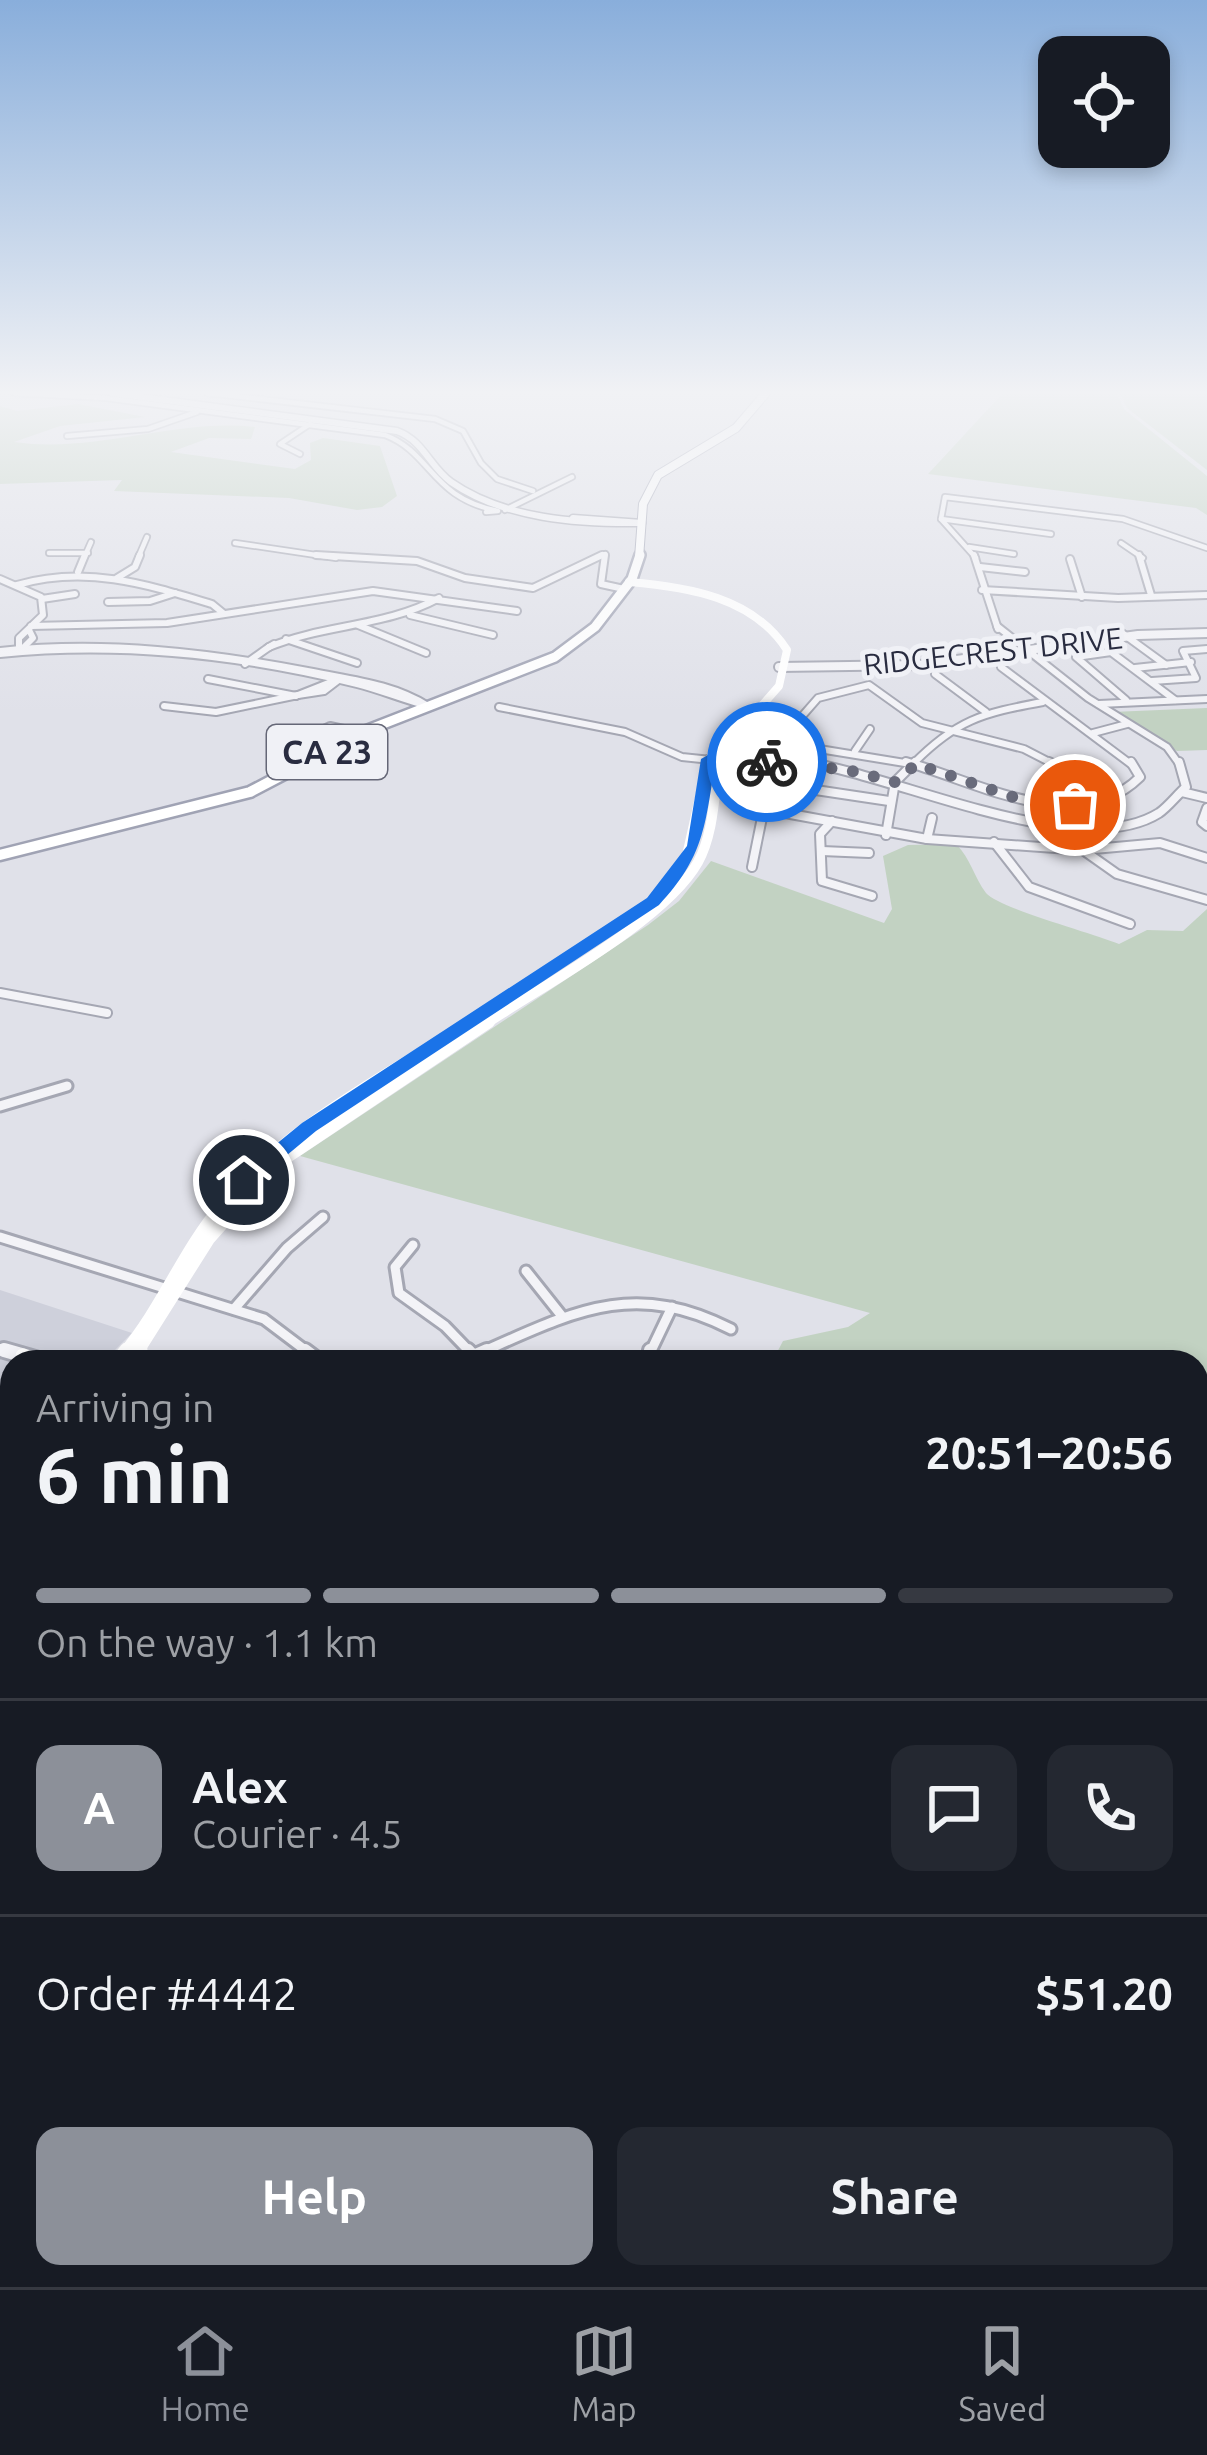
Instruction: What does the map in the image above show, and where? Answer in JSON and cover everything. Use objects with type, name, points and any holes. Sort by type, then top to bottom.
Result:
[{"type":"main road","name":"CA 23","points":[[0,855],[250,792],[362,733],[555,657],[595,627],[627,586],[639,565],[645,500]]},
{"type":"main road","points":[[137,1350],[223,1203],[277,1151],[664,892],[695,846],[714,759],[774,692],[784,665],[776,644],[752,620],[711,602],[627,586]]},
{"type":"main road","points":[[127,1350],[174,1291]]},
{"type":"street","points":[[463,500],[498,512],[531,500]]},
{"type":"street","points":[[496,500],[572,518],[642,523]]},
{"type":"street","points":[[499,707],[625,732],[682,757],[895,782],[1020,822],[1100,827],[1146,818],[1173,805],[1182,792],[1185,774],[1178,759],[1097,704],[997,626],[985,608],[980,567],[969,547],[941,519],[940,504],[945,500]]},
{"type":"street","points":[[970,500],[1154,523],[1195,537],[1207,548]]},
{"type":"street","points":[[941,519],[1051,534]]},
{"type":"street","points":[[117,578],[135,567],[147,537]]},
{"type":"street","points":[[78,572],[91,542]]},
{"type":"street","points":[[235,543],[351,560],[413,561],[465,578],[532,588],[605,554],[601,584],[627,586]]},
{"type":"street","points":[[1121,543],[1144,559],[1152,596]]},
{"type":"street","points":[[969,547],[1014,554]]},
{"type":"street","points":[[49,554],[88,553]]},
{"type":"street","points":[[1070,559],[1082,597]]},
{"type":"street","points":[[980,567],[1024,572]]},
{"type":"street","points":[[17,585],[78,572],[175,593],[224,613]]},
{"type":"street","points":[[0,579],[42,599],[75,594]]},
{"type":"street","points":[[982,590],[1082,597],[1207,595]]},
{"type":"street","points":[[29,632],[166,623],[373,591],[517,611]]},
{"type":"street","points":[[109,602],[150,601],[175,593]]},
{"type":"street","points":[[249,662],[286,639],[410,615],[439,598]]},
{"type":"street","points":[[20,650],[43,615],[42,599]]},
{"type":"street","points":[[410,615],[493,635]]},
{"type":"street","points":[[358,625],[426,652]]},
{"type":"street","name":"RIDGECREST DRIVE","points":[[784,665],[920,665],[1126,636],[1207,631]]},
{"type":"street","points":[[1126,636],[1164,664]]},
{"type":"street","points":[[286,639],[357,663]]},
{"type":"street","points":[[0,653],[126,648],[249,662],[338,679],[428,706]]},
{"type":"street","points":[[1025,649],[1081,699],[1127,724]]},
{"type":"street","points":[[1152,681],[1196,678],[1184,650],[1207,649]]},
{"type":"street","points":[[1126,700],[1076,659],[1106,651],[1175,700]]},
{"type":"street","points":[[1135,668],[1191,662]]},
{"type":"street","points":[[1001,667],[1138,768],[1133,789],[1106,801],[1045,804],[916,764],[783,739],[818,698],[856,685],[875,686],[922,723],[1024,748],[1055,766]]},
{"type":"street","points":[[935,674],[986,712]]},
{"type":"street","points":[[208,679],[297,695]]},
{"type":"street","points":[[164,706],[229,711],[315,691],[338,679]]},
{"type":"street","points":[[1097,704],[1207,699]]},
{"type":"street","points":[[886,835],[895,782],[944,731],[986,712],[1043,702]]},
{"type":"street","points":[[1089,733],[1114,732],[1127,724]]},
{"type":"street","points":[[284,748],[330,726],[362,733]]},
{"type":"street","points":[[855,751],[870,729]]},
{"type":"street","points":[[752,867],[769,783],[889,801]]},
{"type":"street","points":[[1182,792],[1207,797]]},
{"type":"street","points":[[1205,825],[1207,808]]},
{"type":"street","points":[[763,809],[886,835],[1084,850],[1160,843],[1207,858]]},
{"type":"street","points":[[926,839],[932,818]]},
{"type":"street","points":[[832,821],[820,834],[822,881],[872,896]]},
{"type":"street","points":[[1100,827],[1122,847]]},
{"type":"street","points":[[994,842],[1029,887],[1130,924]]},
{"type":"street","points":[[1084,850],[1117,874],[1207,900]]},
{"type":"street","points":[[822,851],[869,853]]},
{"type":"street","points":[[0,993],[107,1013]]},
{"type":"street","points":[[0,1106],[67,1086]]},
{"type":"street","points":[[234,1309],[292,1243],[323,1217]]},
{"type":"street","points":[[0,1237],[234,1309],[279,1326],[307,1350]]},
{"type":"street","points":[[412,1245],[395,1268],[397,1289],[466,1350]]},
{"type":"street","points":[[526,1271],[531,1284],[561,1315]]},
{"type":"street","points":[[493,1350],[561,1315],[602,1302],[672,1307],[731,1329]]},
{"type":"street","points":[[651,1350],[672,1307]]},
{"type":"shaded area","points":[[0,1290],[132,1333],[115,1350],[0,1350]]},
{"type":"green space","points":[[299,500],[392,500],[382,507],[357,510]]},
{"type":"green space","points":[[1131,500],[1207,500],[1207,515],[1196,508]]},
{"type":"green space","points":[[1207,708],[1207,750],[1177,751],[1112,712]]},
{"type":"green space","points":[[956,844],[994,899],[1119,944],[1147,930],[1183,931],[1207,909],[1207,1350],[778,1350],[783,1341],[848,1327],[870,1313],[300,1156],[648,925],[679,901],[711,861],[884,923],[892,909],[883,856],[908,845]]},
{"type":"way so far","points":[[767,762],[848,770],[895,782],[916,764],[1016,798],[1075,805]]},
{"type":"route","points":[[244,1180],[309,1127],[653,901],[678,875],[695,846],[708,759],[767,762]]}]
